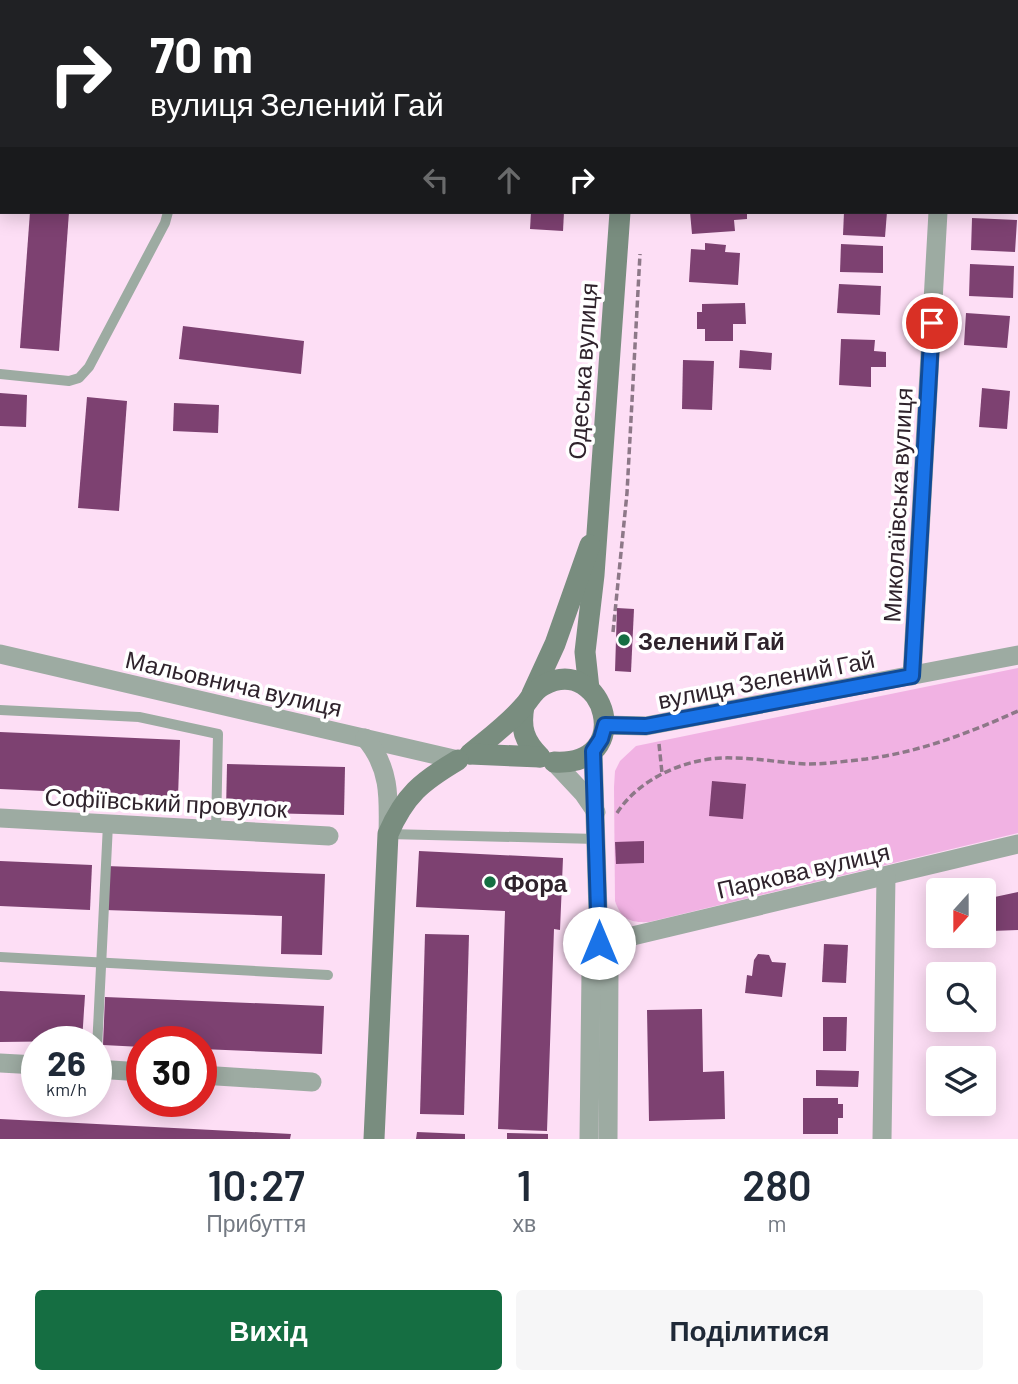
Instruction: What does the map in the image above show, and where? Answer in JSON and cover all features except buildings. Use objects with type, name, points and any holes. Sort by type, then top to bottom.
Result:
[{"type":"main road","name":"Одеська вулиця","points":[[589,689],[585,652],[594,575],[620,214]]},
{"type":"main road","name":"Одеська вулиця","points":[[528,700],[555,644],[595,533]]},
{"type":"main road","points":[[557,680],[577,682],[589,689],[599,700],[605,725],[601,739],[593,751],[581,760],[470,754],[528,700],[557,680]]},
{"type":"main road","points":[[528,700],[523,734],[547,760]]},
{"type":"main road","points":[[374,1139],[388,834],[400,806],[410,793],[458,760]]},
{"type":"street","name":"Миколаївська вулиця","points":[[912,676],[938,214]]},
{"type":"street","name":"Мальовнича вулиця","points":[[0,654],[458,760]]},
{"type":"street","name":"вулиця Зелений Гай","points":[[605,725],[646,726],[1018,655]]},
{"type":"street","points":[[365,738],[383,766],[389,792],[388,834]]},
{"type":"street","points":[[589,1139],[591,971],[599,943],[598,839],[593,751]]},
{"type":"street","points":[[547,760],[583,793],[597,814]]},
{"type":"street","name":"Софіївський провулок","points":[[0,818],[330,836]]},
{"type":"street","name":"Паркова вулиця","points":[[599,943],[1018,844]]},
{"type":"street","points":[[882,1139],[886,876]]},
{"type":"street","points":[[599,943],[609,970],[608,1139]]},
{"type":"street","points":[[0,1063],[21,1064]]},
{"type":"street","points":[[217,1076],[312,1082]]},
{"type":"lane","points":[[0,374],[69,381],[79,378],[89,367],[167,214]]},
{"type":"lane","points":[[0,710],[139,717],[218,734],[216,830]]},
{"type":"lane","points":[[98,1026],[108,824]]},
{"type":"lane","points":[[388,834],[598,839]]},
{"type":"lane","points":[[0,957],[328,975]]},
{"type":"path","points":[[613,632],[627,493],[640,251]]},
{"type":"path","points":[[617,813],[636,789],[662,774],[718,758],[809,764],[869,758],[950,740],[1018,711]]},
{"type":"path","points":[[659,744],[662,774]]},
{"type":"shaded area","points":[[1018,668],[1018,833],[649,922],[631,921],[620,912],[615,901],[615,771],[620,761],[636,746]]},
{"type":"place","name":"Зелений Гай","points":[[624,640]]},
{"type":"place","name":"Фора","points":[[490,882]]},
{"type":"route","points":[[599,943],[598,839],[593,751],[601,739],[605,725],[646,726],[912,676],[932,323]]}]
